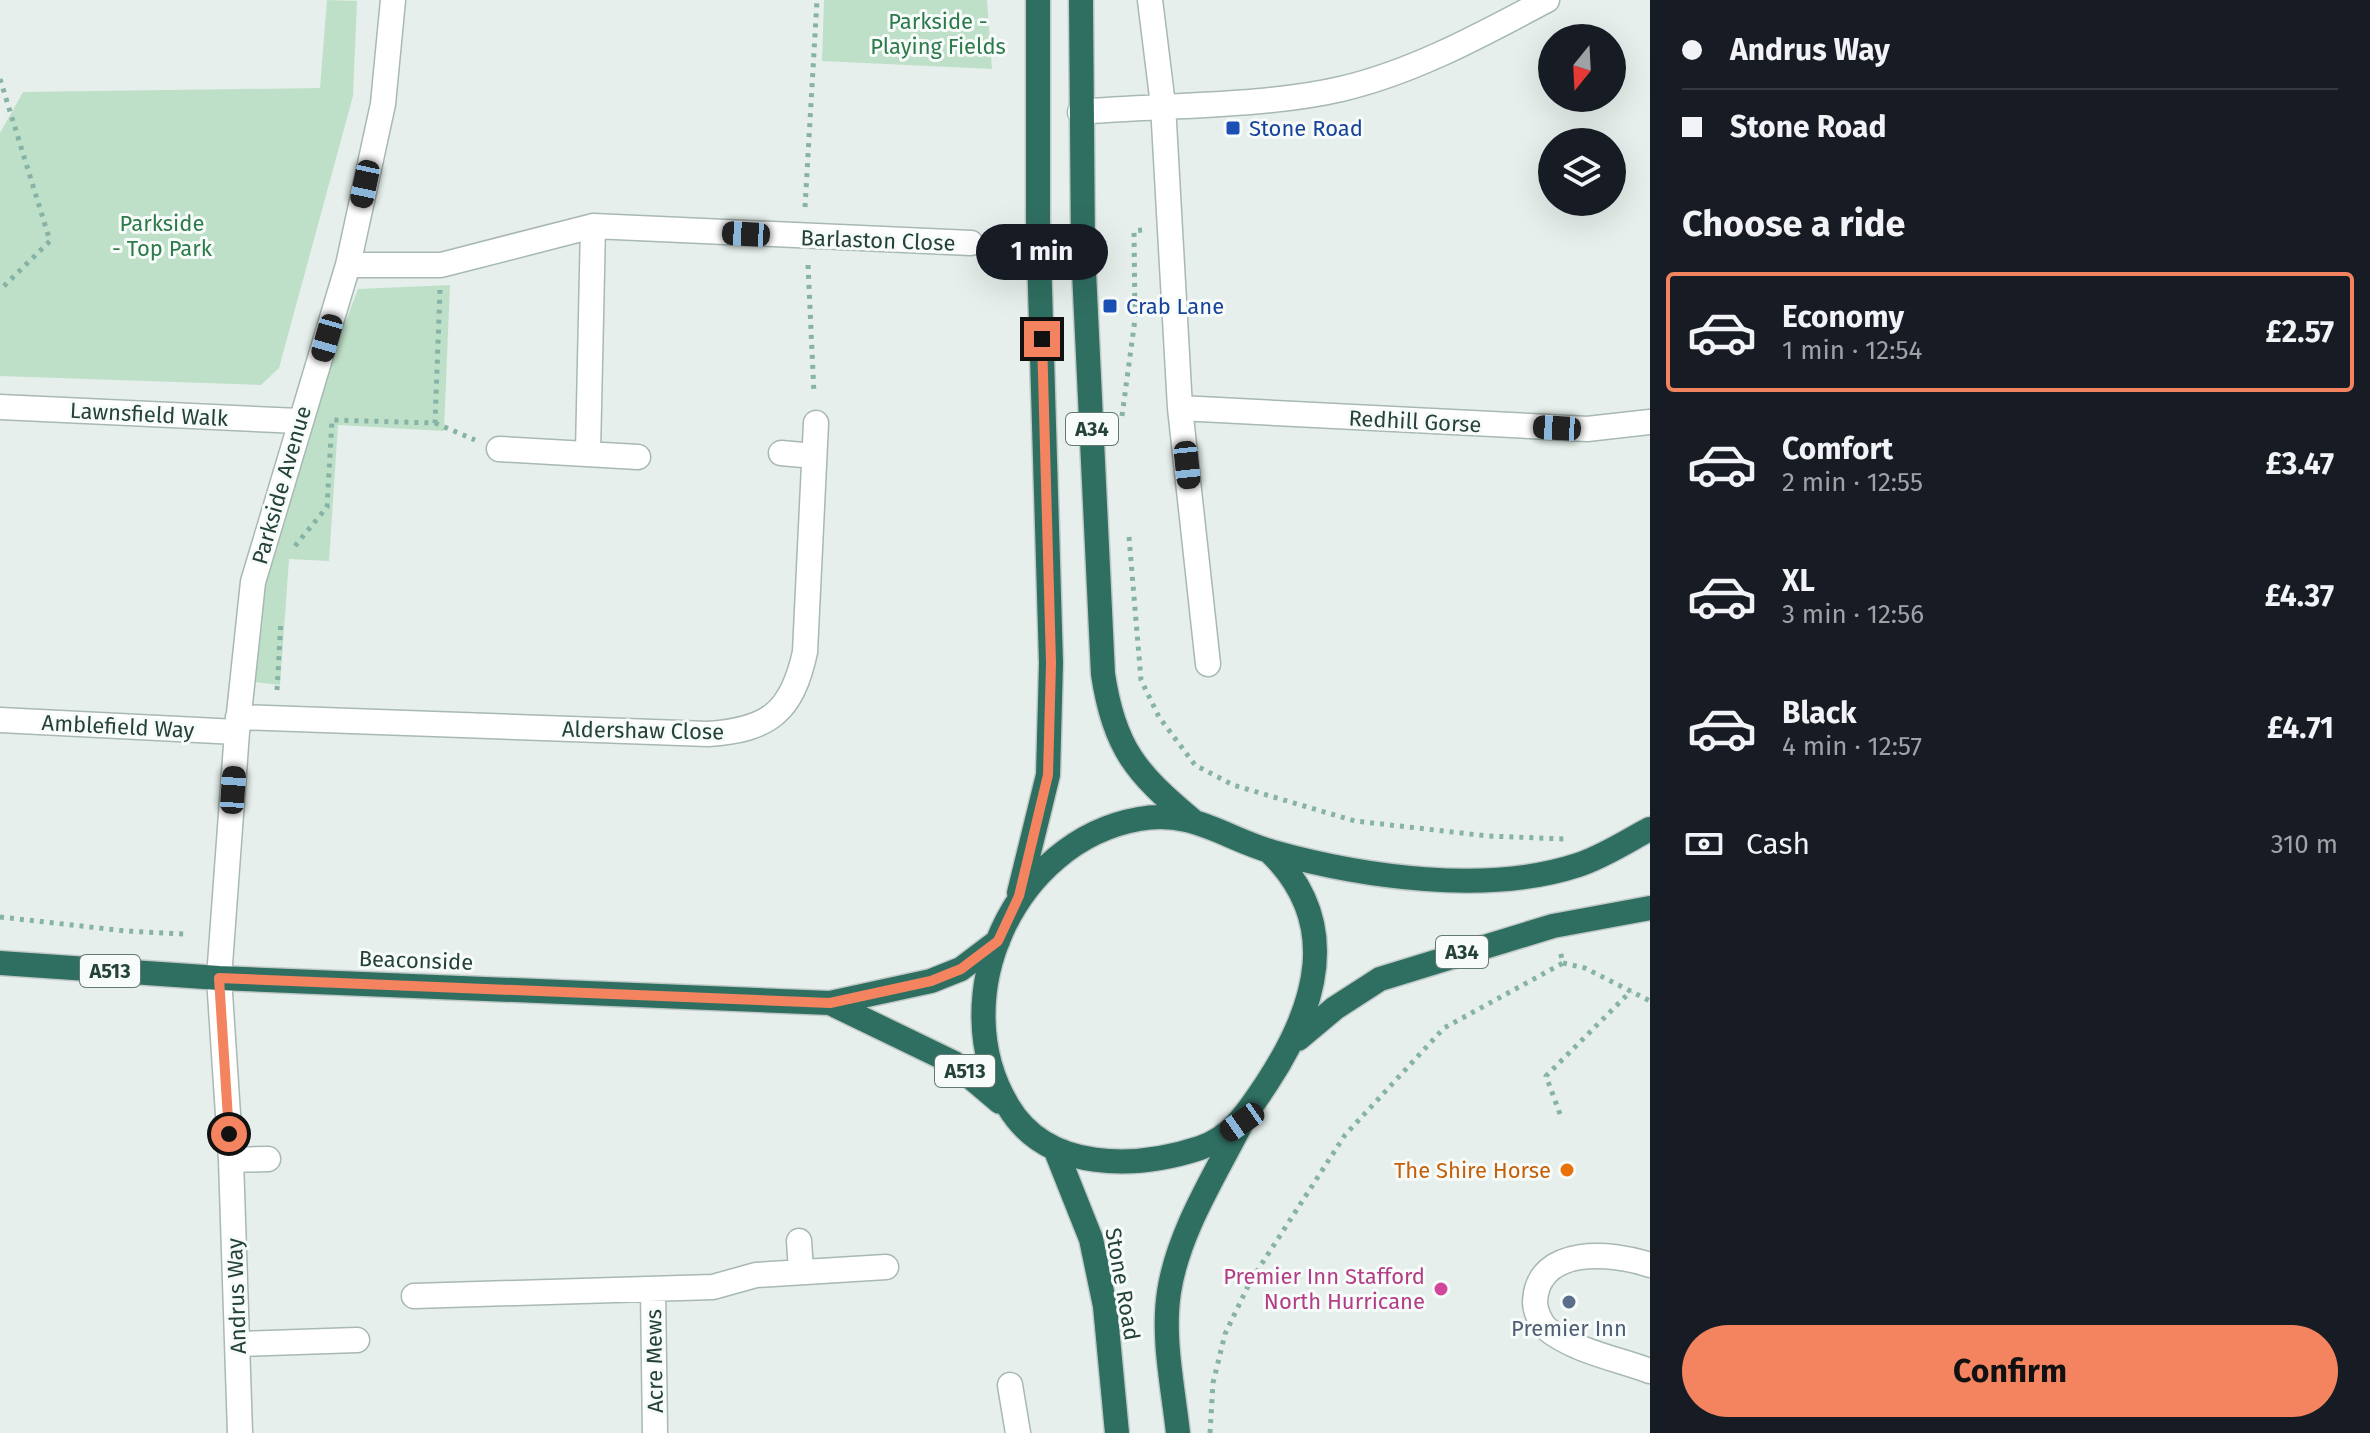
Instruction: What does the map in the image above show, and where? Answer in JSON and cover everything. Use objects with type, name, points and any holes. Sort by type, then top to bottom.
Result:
[{"type":"highway","name":"A34","points":[[1019,896],[1048,775],[1051,663],[1038,220],[1038,0]]},
{"type":"highway","name":"A34","points":[[1081,0],[1080,112],[1101,626],[1109,716],[1120,743],[1143,774],[1192,820]]},
{"type":"highway","points":[[1011,1112],[988,1062],[981,1016],[987,976],[998,941],[1019,896],[1048,865],[1101,831],[1141,818],[1192,820],[1269,851],[1333,866],[1457,883],[1578,865],[1650,829]]},
{"type":"highway","points":[[1056,1151],[1096,1159],[1147,1162],[1209,1145],[1242,1122],[1294,1042],[1312,995],[1316,958],[1304,897],[1288,870],[1269,851]]},
{"type":"highway","name":"A34","points":[[1294,1042],[1335,1008],[1380,979],[1553,926],[1650,908]]},
{"type":"highway","name":"Beaconside","points":[[0,963],[219,978],[830,1003],[931,981],[961,969],[998,941]]},
{"type":"highway","name":"Beaconside","points":[[830,1003],[954,1063],[981,1083],[1035,1137],[1056,1151]]},
{"type":"highway","name":"Stone Road","points":[[1178,1433],[1167,1330],[1169,1292],[1179,1252],[1242,1122]]},
{"type":"highway","name":"Stone Road","points":[[1056,1151],[1091,1239],[1105,1306],[1117,1433]]},
{"type":"street","name":"Parkside Avenue","points":[[219,978],[238,724],[253,582],[348,265],[383,104],[393,0]]},
{"type":"street","points":[[1150,0],[1163,105],[1180,408],[1208,664]]},
{"type":"street","points":[[1080,112],[1284,97],[1340,89],[1398,72],[1441,54],[1547,0]]},
{"type":"street","name":"Barlaston Close","points":[[348,265],[441,265],[593,226],[971,243]]},
{"type":"street","points":[[588,452],[593,226]]},
{"type":"street","name":"Lawnsfield Walk","points":[[0,407],[299,421]]},
{"type":"street","name":"Redhill Gorse","points":[[1180,408],[1587,429],[1650,422]]},
{"type":"street","name":"Aldershaw Close","points":[[238,724],[276,717],[708,734],[735,732],[763,724],[784,708],[799,680],[805,652],[816,423]]},
{"type":"street","points":[[499,449],[638,457]]},
{"type":"street","points":[[781,453],[814,456]]},
{"type":"street","name":"Amblefield Way","points":[[0,720],[238,724]]},
{"type":"street","name":"Andrus Way","points":[[219,978],[231,1160],[240,1433]]},
{"type":"street","points":[[231,1160],[268,1159]]},
{"type":"street","points":[[799,1241],[801,1270]]},
{"type":"street","points":[[1650,1265],[1614,1255],[1586,1255],[1560,1264],[1543,1276],[1536,1291],[1535,1308],[1545,1328],[1566,1340],[1650,1371]]},
{"type":"street","name":"Acre Mews","points":[[414,1296],[594,1293],[713,1287],[756,1275],[886,1267]]},
{"type":"street","name":"Acre Mews","points":[[653,1290],[655,1433]]},
{"type":"street","points":[[238,1344],[357,1340]]},
{"type":"street","points":[[1010,1385],[1018,1433]]},
{"type":"path","points":[[816,423],[806,237],[817,0]]},
{"type":"path","points":[[0,79],[50,241],[0,290]]},
{"type":"path","points":[[435,423],[441,265]]},
{"type":"path","points":[[293,549],[327,507],[332,420],[435,423],[499,449]]},
{"type":"path","points":[[276,717],[282,607]]},
{"type":"path","points":[[0,917],[126,931],[185,934]]},
{"type":"path","points":[[1560,949],[1563,963]]},
{"type":"path","points":[[1210,1433],[1213,1383],[1225,1334],[1250,1282],[1345,1135],[1444,1028],[1563,963],[1585,968],[1650,1001]]},
{"type":"path","points":[[1560,1114],[1546,1076],[1631,991]]},
{"type":"green space","name":"Parkside - Top Park","points":[[327,0],[357,1],[353,96],[279,368],[261,385],[0,376],[0,133],[23,92],[320,88]]},
{"type":"green space","name":"Parkside - Playing Fields","points":[[824,0],[987,0],[992,69],[822,61]]},
{"type":"green space","points":[[450,285],[444,431],[338,425],[329,561],[289,559],[280,685],[253,682],[257,607],[306,426],[358,289]]},
{"type":"place","name":"Stone Road","points":[[1233,128]]},
{"type":"place","name":"Crab Lane","points":[[1110,306]]},
{"type":"place","name":"The Shire Horse","points":[[1567,1170]]},
{"type":"place","name":"Premier Inn Stafford North Hurricane","points":[[1441,1289]]},
{"type":"place","name":"Premier Inn","points":[[1569,1302]]},
{"type":"route","points":[[229,1134],[219,978],[830,1003],[931,981],[961,969],[998,941],[1019,896],[1048,775],[1051,663],[1042,339]]}]
